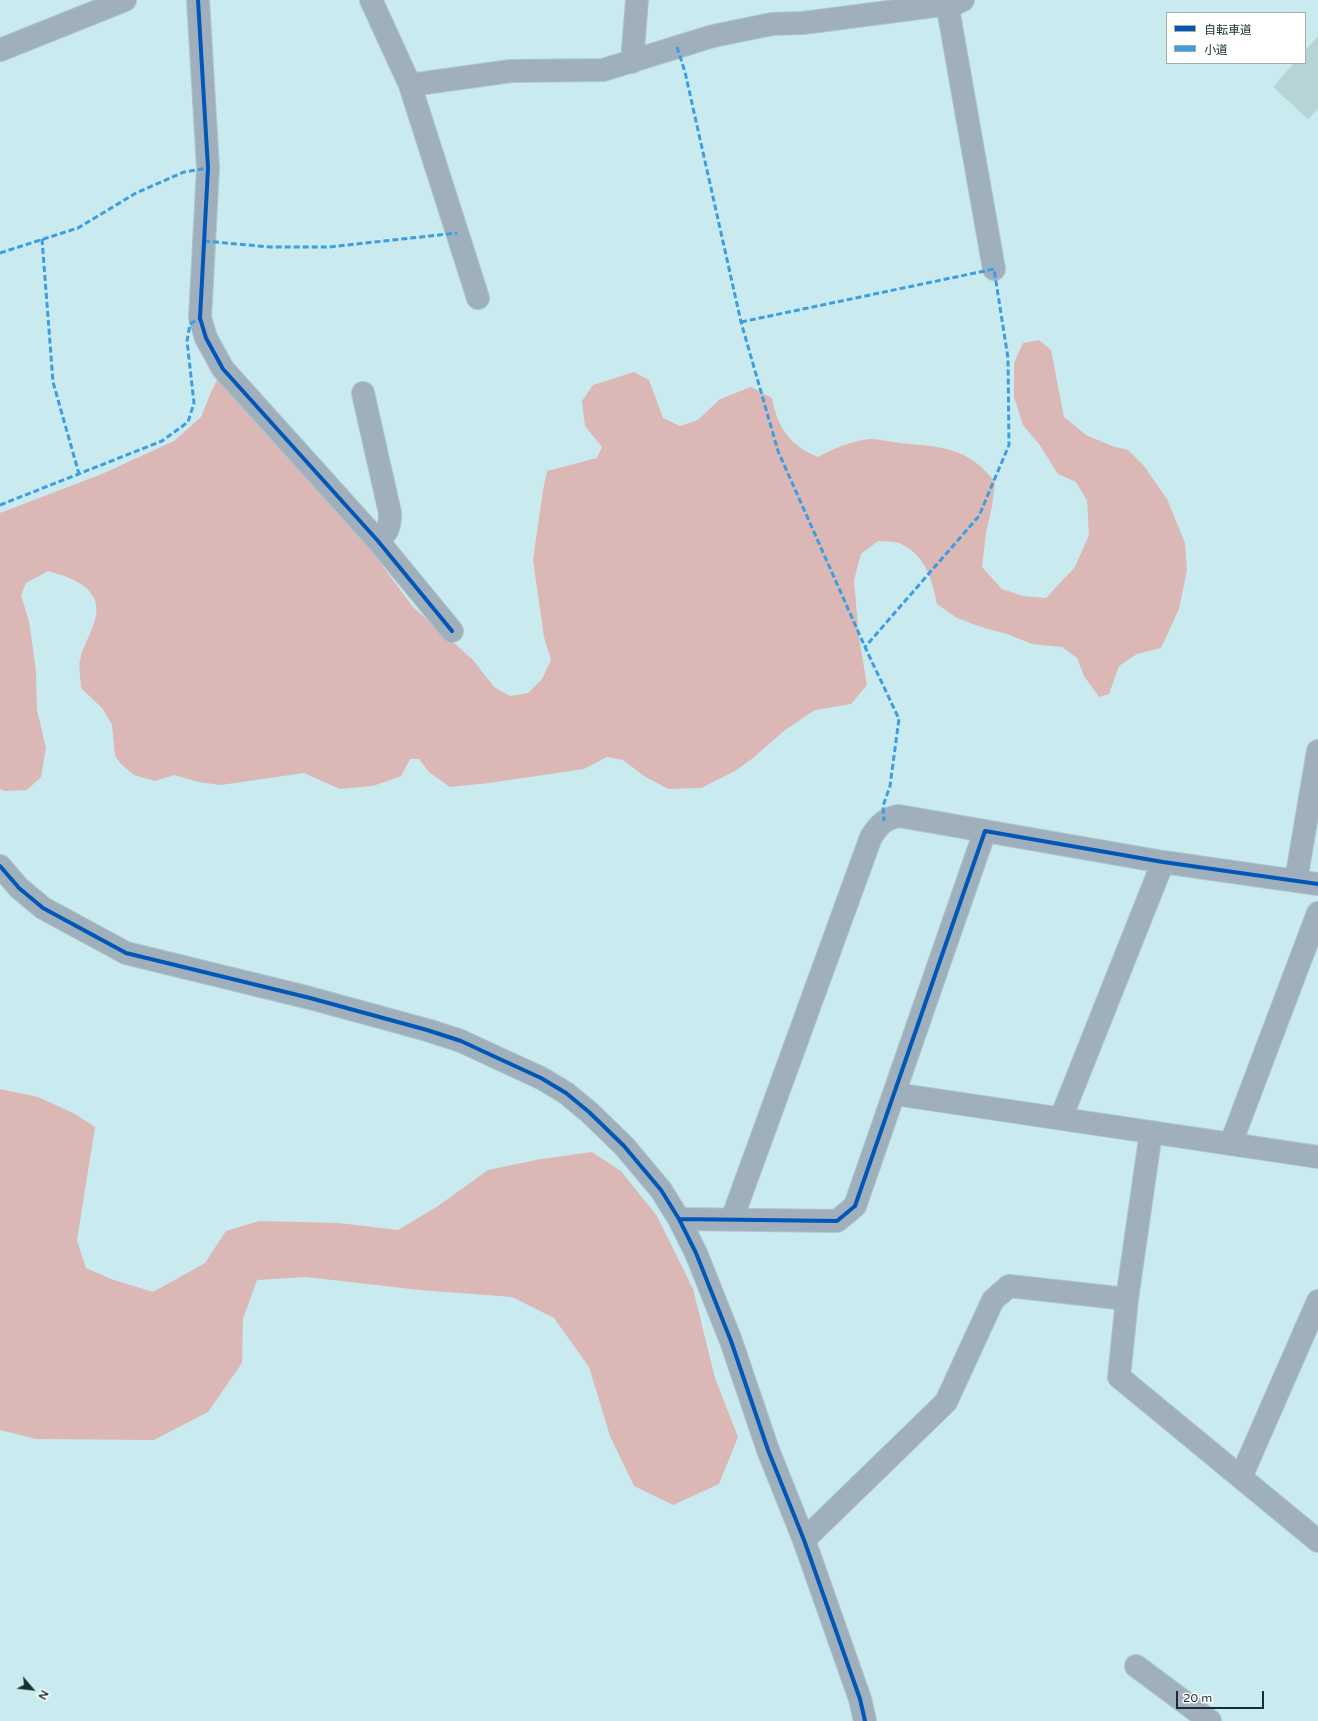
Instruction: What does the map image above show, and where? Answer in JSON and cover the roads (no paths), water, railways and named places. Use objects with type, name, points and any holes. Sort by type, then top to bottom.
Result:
[{"type":"street","points":[[0,50],[126,0]]},
{"type":"street","points":[[198,0],[208,168],[200,318],[206,338],[223,368],[378,542],[452,631]]},
{"type":"street","points":[[371,0],[410,85],[478,298]]},
{"type":"street","points":[[632,62],[637,0]]},
{"type":"street","points":[[410,85],[511,71],[603,70],[713,36],[772,24],[803,23],[955,2],[994,269]]},
{"type":"street","points":[[363,393],[390,513],[390,526],[387,533],[378,542]]},
{"type":"street","points":[[1296,880],[1318,751]]},
{"type":"street","points":[[732,1219],[871,837],[878,826],[884,821],[892,817],[900,816],[1163,862],[1318,884]]},
{"type":"street","points":[[679,1219],[837,1221],[855,1206],[985,831]]},
{"type":"street","points":[[1061,1118],[1163,862]]},
{"type":"street","points":[[0,866],[19,888],[43,908],[126,953],[310,998],[427,1030],[461,1041],[541,1078],[566,1093],[589,1112],[624,1146],[661,1190],[679,1219],[696,1253],[731,1341],[768,1450],[804,1540],[860,1699],[865,1721]]},
{"type":"street","points":[[1231,1143],[1318,913]]},
{"type":"street","points":[[895,1094],[1318,1157]]},
{"type":"street","points":[[1151,1132],[1127,1299],[1119,1377],[1318,1541]]},
{"type":"street","points":[[804,1540],[946,1402],[993,1300],[1008,1286],[1127,1299]]},
{"type":"street","points":[[1241,1477],[1318,1301]]},
{"type":"street","points":[[1136,1666],[1210,1721]]}]
